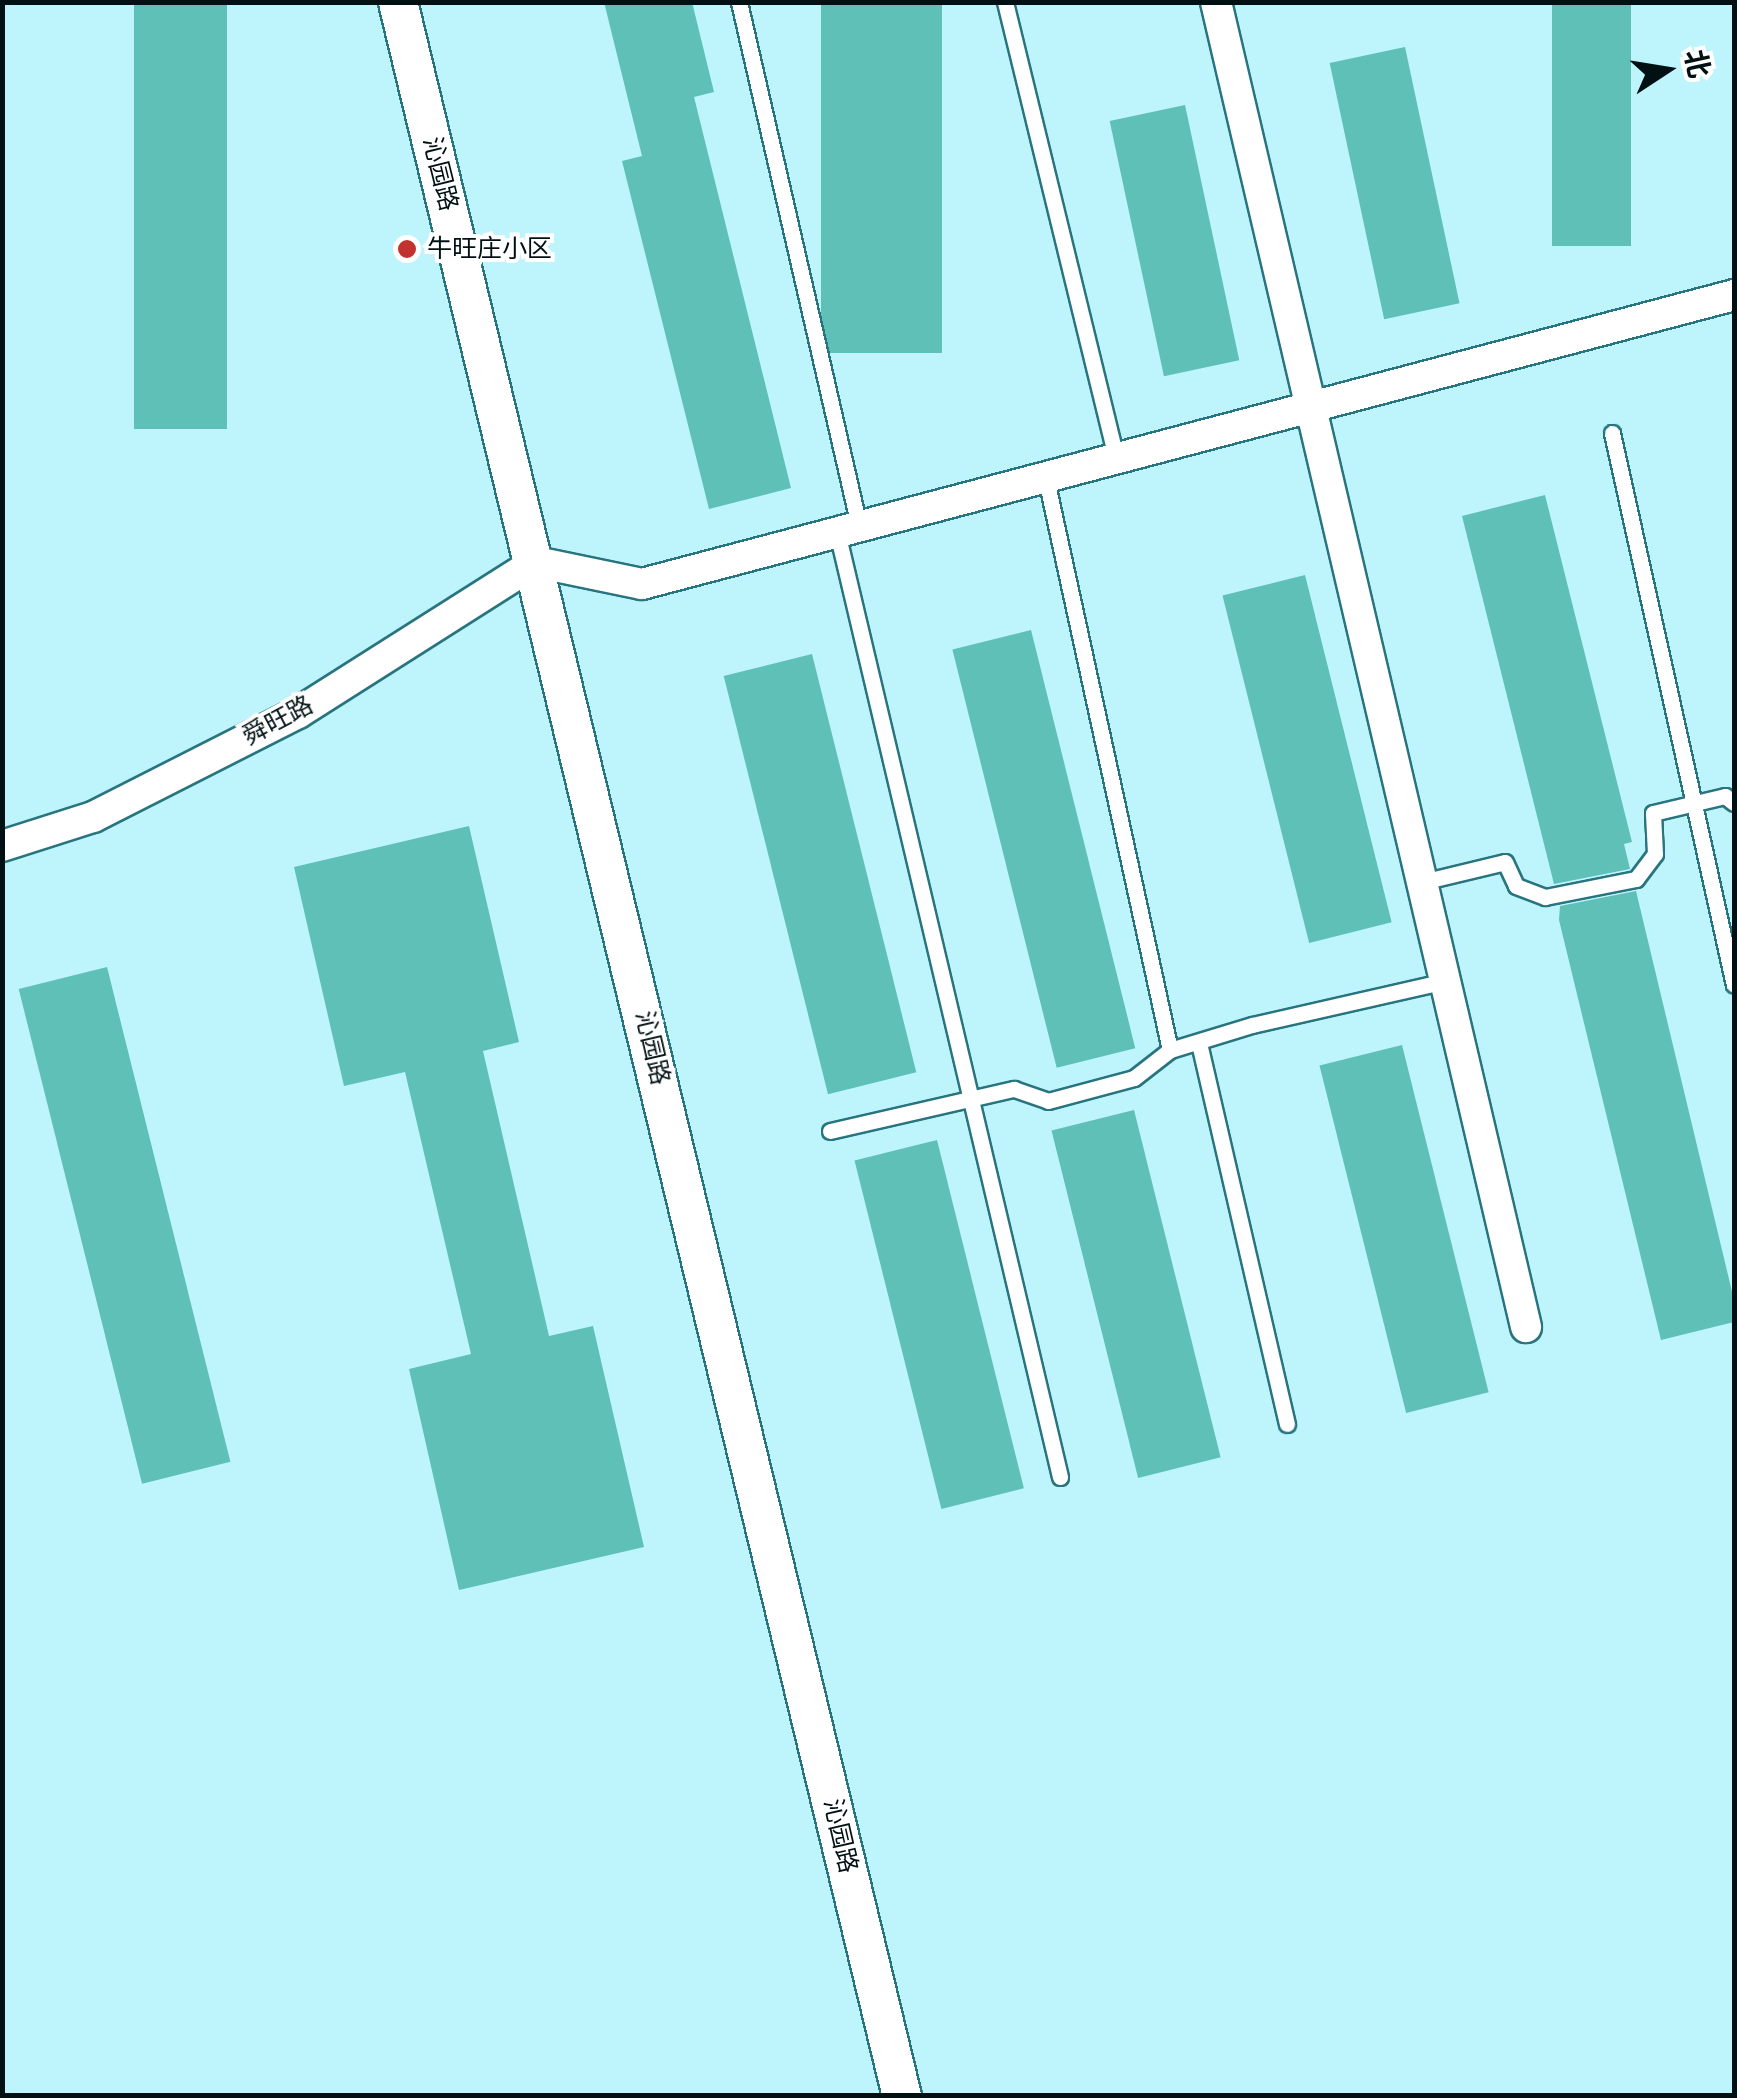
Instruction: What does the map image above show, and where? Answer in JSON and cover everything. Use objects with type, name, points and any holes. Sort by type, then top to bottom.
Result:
[{"type":"street","name":"沁园路","points":[[398,2],[536,562],[902,2096]]},
{"type":"street","points":[[1216,2],[1526,1327]]},
{"type":"street","points":[[536,562],[642,584],[1734,295]]},
{"type":"street","name":"舜旺路","points":[[2,846],[93,817],[298,712],[536,562]]},
{"type":"lane","points":[[738,2],[971,1099],[1060,1477]]},
{"type":"lane","points":[[1005,2],[1116,459]]},
{"type":"lane","points":[[1612,433],[1734,984]]},
{"type":"lane","points":[[1046,479],[1170,1050]]},
{"type":"lane","points":[[1422,882],[1505,862],[1516,886],[1546,897],[1636,880],[1655,854],[1653,813],[1694,803],[1734,803]]},
{"type":"lane","points":[[830,1131],[1014,1090],[1048,1101],[1134,1078],[1170,1050],[1445,981]]},
{"type":"lane","points":[[1199,1043],[1287,1424]]},
{"type":"building","points":[[134,2],[227,2],[227,429],[134,429]]},
{"type":"building","points":[[604,2],[692,2],[714,92],[694,97],[791,488],[709,509],[622,161],[642,156]]},
{"type":"building","points":[[821,2],[942,2],[942,353],[821,353]]},
{"type":"building","points":[[1552,2],[1631,2],[1631,246],[1552,246]]},
{"type":"building","points":[[1405,47],[1459,303],[1384,319],[1330,63]]},
{"type":"building","points":[[1185,105],[1239,360],[1164,376],[1110,121]]},
{"type":"building","points":[[1545,495],[1632,842],[1624,844],[1630,869],[1554,884],[1462,516]]},
{"type":"building","points":[[1305,575],[1392,922],[1309,943],[1223,596]]},
{"type":"building","points":[[1031,630],[1135,1048],[1057,1068],[952,650]]},
{"type":"building","points":[[812,654],[916,1072],[828,1094],[724,676]]},
{"type":"building","points":[[469,826],[519,1042],[483,1051],[549,1336],[593,1326],[644,1547],[459,1590],[409,1369],[471,1354],[405,1072],[344,1086],[294,867]]},
{"type":"building","points":[[1636,891],[1734,1300],[1734,1322],[1661,1340],[1559,920],[1560,906]]},
{"type":"building","points":[[107,967],[230,1462],[142,1484],[19,989]]},
{"type":"building","points":[[1402,1045],[1489,1392],[1406,1413],[1320,1066]]},
{"type":"building","points":[[1134,1110],[1221,1457],[1138,1478],[1052,1131]]},
{"type":"building","points":[[937,1140],[1024,1488],[941,1509],[855,1161]]},
{"type":"place","name":"牛旺庄小区","points":[[407,249]]}]
